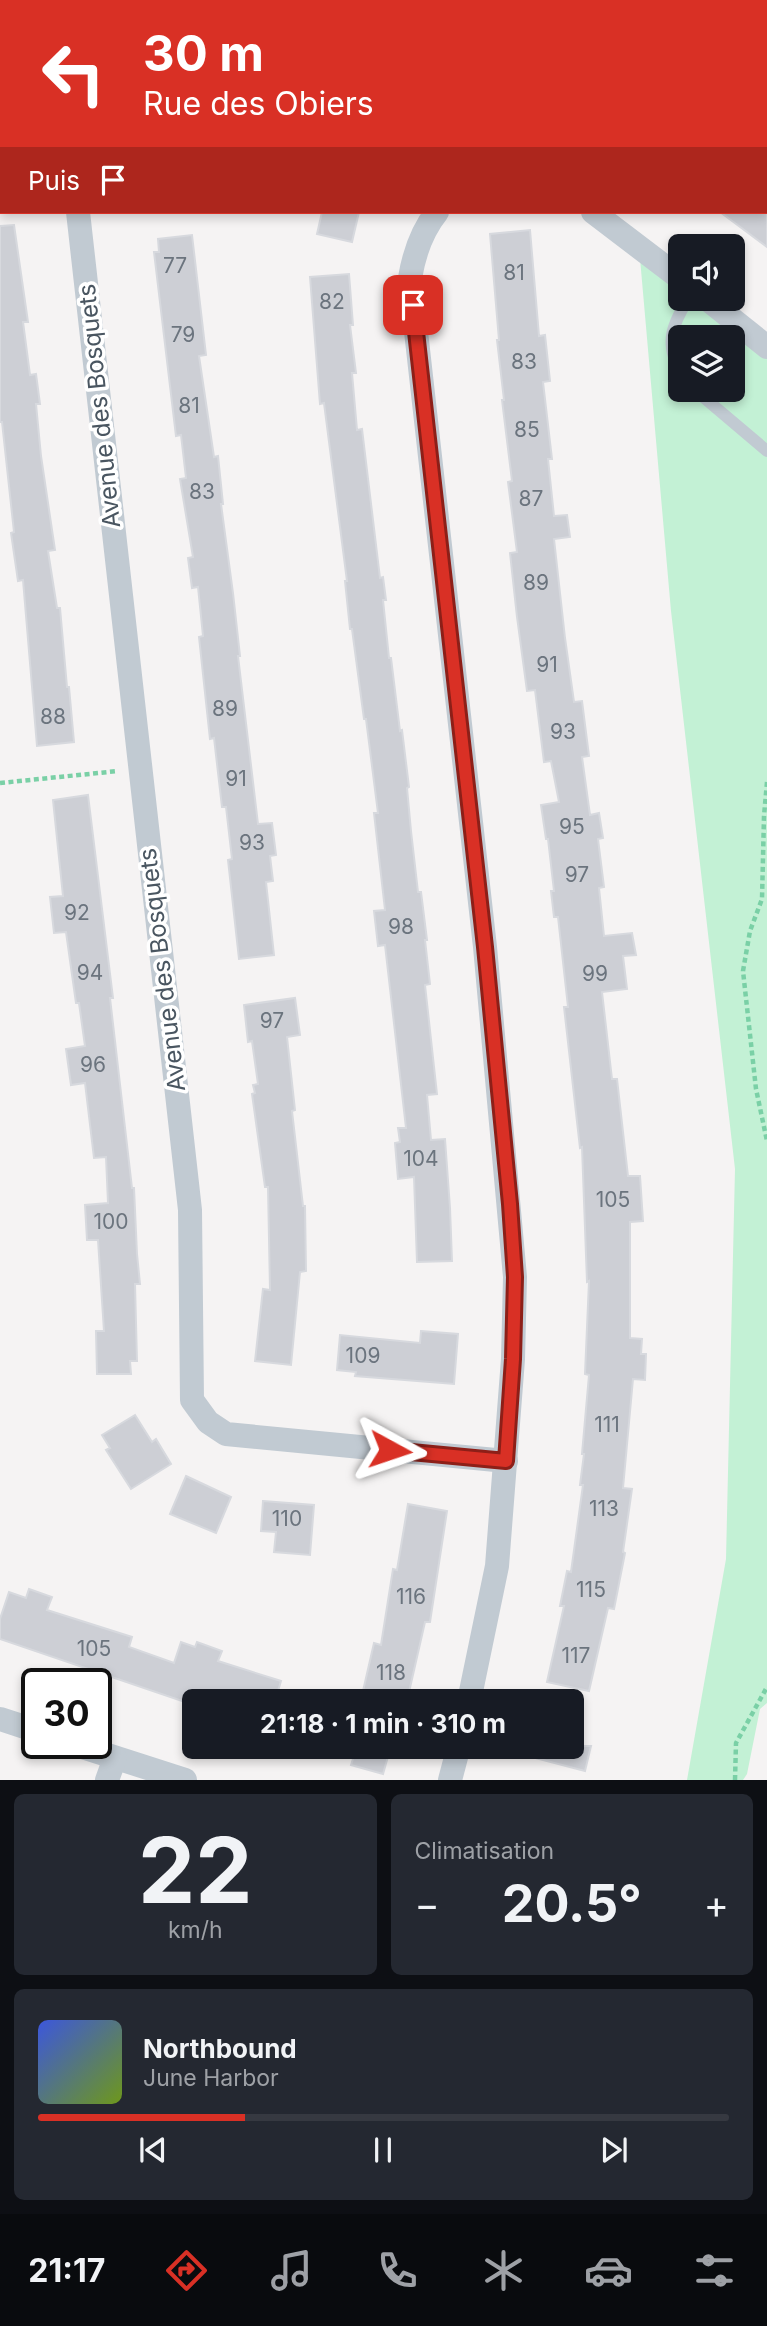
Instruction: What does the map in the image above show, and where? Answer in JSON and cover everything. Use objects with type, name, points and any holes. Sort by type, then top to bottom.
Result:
[{"type":"street","name":"Avenue des Bosquets","points":[[78,214],[190,1210],[192,1400],[208,1422],[226,1434],[506,1461]]},
{"type":"street","points":[[435,214],[414,252],[410,278],[485,947],[515,1277],[513,1359],[497,1566],[472,1689]]},
{"type":"street","points":[[596,214],[668,269]]},
{"type":"street","points":[[722,311],[767,347]]},
{"type":"street","points":[[0,1719],[21,1726]]},
{"type":"street","points":[[96,1759],[111,1769],[185,1780]]},
{"type":"street","points":[[450,1780],[456,1759]]},
{"type":"lane","points":[[709,402],[767,451]]},
{"type":"path","points":[[0,783],[139,769]]},
{"type":"path","points":[[767,782],[761,899],[750,931],[743,971],[756,1089],[767,1141]]},
{"type":"path","points":[[736,1780],[736,1743],[767,1687]]},
{"type":"green space","points":[[639,247],[668,269],[668,311],[722,311],[740,325],[668,325],[668,402],[745,402],[745,329],[767,347],[767,1703],[760,1709],[747,1774],[743,1780],[687,1780],[726,1559],[735,1169],[671,611]]},
{"type":"building","points":[[322,214],[359,214],[352,242],[317,234]]},
{"type":"building","points":[[723,214],[767,214],[767,247]]},
{"type":"building","points":[[14,225],[28,322],[23,322],[30,375],[36,374],[40,404],[36,404],[41,456],[55,550],[48,551],[57,608],[60,608],[74,742],[37,746],[23,580],[18,581],[11,533],[14,532],[0,422],[0,226]]},
{"type":"building","points":[[530,230],[539,336],[545,335],[550,381],[543,382],[552,459],[548,459],[554,516],[567,515],[570,537],[554,539],[565,638],[574,702],[582,701],[589,756],[582,757],[590,815],[599,813],[603,838],[598,839],[604,887],[599,888],[604,936],[632,933],[636,955],[623,956],[627,989],[602,992],[612,1079],[617,1079],[628,1176],[640,1176],[643,1221],[630,1222],[630,1338],[642,1339],[641,1354],[646,1354],[645,1380],[633,1379],[623,1488],[632,1489],[625,1553],[614,1609],[608,1608],[589,1691],[547,1682],[564,1606],[560,1606],[567,1571],[571,1572],[583,1485],[580,1485],[589,1375],[585,1374],[589,1281],[587,1282],[582,1147],[580,1148],[564,1007],[568,1007],[558,917],[554,917],[548,839],[541,805],[559,802],[551,761],[544,762],[535,690],[527,691],[517,617],[510,553],[517,552],[508,482],[512,481],[502,400],[490,234]]},
{"type":"building","points":[[192,235],[206,355],[199,356],[214,457],[218,456],[221,504],[258,824],[272,823],[276,855],[270,856],[273,881],[266,882],[274,955],[239,959],[228,860],[232,859],[226,807],[222,807],[214,738],[210,739],[199,637],[203,636],[198,587],[192,588],[188,558],[193,557],[180,479],[186,478],[181,435],[176,436],[154,252],[159,252],[158,239]]},
{"type":"building","points":[[349,274],[357,430],[362,429],[380,578],[383,577],[389,658],[400,731],[402,730],[418,892],[421,892],[427,940],[430,984],[425,985],[437,1094],[427,1095],[431,1140],[445,1139],[452,1261],[417,1262],[414,1177],[398,1179],[395,1143],[400,1142],[398,1128],[406,1128],[385,945],[378,946],[374,911],[385,910],[374,813],[378,813],[366,719],[350,629],[347,581],[324,403],[320,404],[310,277]]},
{"type":"building","points":[[88,795],[134,1188],[140,1284],[135,1284],[137,1361],[130,1361],[131,1374],[97,1374],[96,1331],[104,1331],[98,1240],[87,1240],[85,1205],[108,1203],[106,1157],[94,1158],[85,1083],[71,1085],[66,1049],[85,1046],[66,932],[54,933],[50,897],[63,896],[53,800]]},
{"type":"building","points":[[295,998],[300,1035],[287,1037],[295,1110],[292,1111],[305,1206],[306,1271],[300,1272],[291,1365],[255,1361],[263,1289],[270,1290],[268,1187],[265,1187],[252,1094],[255,1093],[253,1085],[258,1084],[252,1041],[248,1042],[244,1005]]},
{"type":"building","points":[[421,1331],[458,1334],[454,1384],[355,1376],[356,1372],[337,1370],[340,1335],[420,1343]]},
{"type":"building","points":[[135,1415],[152,1442],[156,1439],[171,1464],[131,1489],[106,1450],[110,1448],[102,1435]]},
{"type":"building","points":[[186,1476],[231,1497],[216,1533],[170,1514]]},
{"type":"building","points":[[263,1501],[314,1505],[310,1555],[274,1552],[276,1532],[261,1531]]},
{"type":"building","points":[[408,1504],[447,1511],[430,1622],[425,1622],[410,1689],[363,1689],[374,1643],[381,1645],[393,1569],[397,1570]]},
{"type":"building","points":[[29,1589],[52,1597],[47,1610],[132,1637],[129,1647],[174,1663],[181,1642],[195,1647],[197,1642],[222,1651],[218,1661],[281,1681],[279,1689],[182,1689],[182,1701],[112,1677],[112,1668],[85,1668],[0,1639],[0,1619],[9,1592],[26,1598]]},
{"type":"building","points":[[584,1746],[591,1746],[585,1771],[539,1759],[584,1759]]},
{"type":"building","points":[[353,1759],[387,1759],[383,1774],[351,1765]]},
{"type":"route","points":[[390,1450],[506,1461],[515,1277],[485,947],[413,305]]}]
